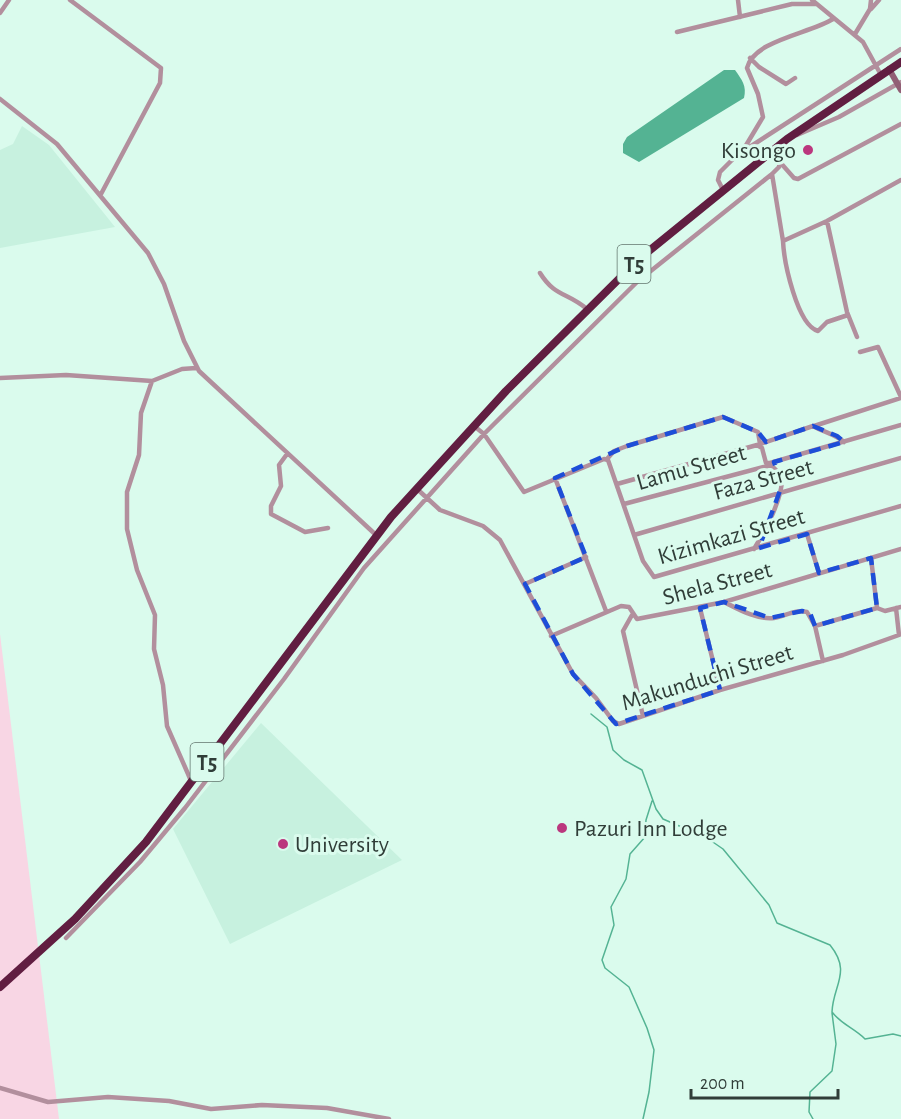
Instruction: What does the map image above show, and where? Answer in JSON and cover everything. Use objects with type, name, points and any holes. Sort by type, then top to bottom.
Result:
[{"type":"highway","name":"T5","points":[[0,987],[75,920],[146,842],[376,535],[416,488],[587,309],[639,259],[787,139],[901,62]]},
{"type":"street","points":[[0,13],[9,0]]},
{"type":"street","points":[[70,0],[161,68],[160,83],[101,194]]},
{"type":"street","points":[[738,0],[740,17]]},
{"type":"street","points":[[870,9],[872,0]]},
{"type":"street","points":[[855,34],[870,9],[879,0]]},
{"type":"street","points":[[677,32],[792,4],[814,2],[855,34],[881,75]]},
{"type":"street","points":[[723,190],[719,175],[741,152],[763,117],[758,94],[747,69],[750,58],[760,49],[833,19]]},
{"type":"street","points":[[741,152],[901,49]]},
{"type":"street","points":[[750,58],[761,69],[786,84],[795,78]]},
{"type":"street","points":[[787,139],[839,117],[900,85],[889,69]]},
{"type":"street","points":[[0,99],[57,144],[101,194],[154,262],[196,368],[376,535]]},
{"type":"street","points":[[771,152],[794,178],[801,179],[901,124]]},
{"type":"street","points":[[66,938],[133,870],[173,822],[284,679],[364,568],[428,500],[484,434],[637,282],[772,174],[779,167],[780,160]]},
{"type":"street","points":[[772,174],[789,277],[807,324],[819,331],[827,322],[848,315]]},
{"type":"street","points":[[783,241],[827,221],[901,180]]},
{"type":"street","points":[[827,221],[848,315],[857,337]]},
{"type":"street","points":[[540,273],[554,292],[573,298],[587,309]]},
{"type":"street","points":[[617,484],[759,444],[901,397],[878,347],[860,352]]},
{"type":"street","points":[[0,378],[66,375],[152,381],[182,369],[196,368]]},
{"type":"street","points":[[152,381],[141,413],[139,455],[127,492],[127,529],[137,570],[155,615],[154,649],[163,685],[167,726],[192,783]]},
{"type":"street","points":[[474,426],[484,434],[523,491],[533,490],[555,478],[607,459],[614,451],[627,446],[723,417],[758,432],[759,444],[767,464],[781,475],[781,492],[754,549]]},
{"type":"street","name":"Lamu Street","points":[[624,504],[684,490],[901,425]]},
{"type":"street","points":[[814,426],[825,433],[837,436],[844,442]]},
{"type":"street","points":[[287,454],[279,465],[281,486],[271,506],[271,513],[305,532],[328,528]]},
{"type":"street","name":"Faza Street","points":[[634,535],[781,492],[857,473],[901,458]]},
{"type":"street","name":"Kizimkazi Street","points":[[607,459],[646,568],[654,578],[901,506]]},
{"type":"street","points":[[555,478],[606,611]]},
{"type":"street","name":"Makunduchi Street","points":[[416,488],[440,510],[489,529],[500,540],[573,674],[596,698],[613,721],[623,724],[720,690],[823,661],[899,635],[899,607]]},
{"type":"street","points":[[807,534],[819,573]]},
{"type":"street","name":"Shela Street","points":[[551,636],[606,611],[627,606],[632,615],[641,620],[700,608],[901,549]]},
{"type":"street","points":[[525,584],[586,556]]},
{"type":"street","points":[[871,558],[877,609]]},
{"type":"street","points":[[724,602],[750,614],[770,618],[802,611],[811,616],[823,661]]},
{"type":"street","points":[[815,626],[877,609],[885,611],[899,607]]},
{"type":"street","points":[[700,608],[720,690]]},
{"type":"street","points":[[632,615],[622,632],[644,716]]},
{"type":"street","points":[[0,1088],[48,1101],[108,1097],[175,1102],[211,1109],[262,1105],[327,1108],[389,1119]]},
{"type":"highlighted area","points":[[723,417],[758,432],[766,442],[813,426],[837,436],[844,442],[774,462],[782,485],[759,548],[807,534],[819,573],[871,558],[877,608],[815,626],[810,613],[802,611],[770,618],[724,602],[700,608],[720,690],[616,724],[573,674],[525,584],[586,557],[555,478],[627,446]]},
{"type":"shaded area","points":[[724,70],[735,70],[742,80],[744,98],[639,162],[623,153],[623,144],[627,137]]},
{"type":"shaded area","points":[[22,126],[49,145],[115,227],[0,248],[0,150],[13,144]]},
{"type":"shaded area","points":[[0,634],[59,1119],[0,1119]]},
{"type":"shaded area","name":"University","points":[[261,723],[402,860],[230,944],[173,829]]},
{"type":"waterway","points":[[591,714],[607,727],[613,750],[624,760],[642,770],[656,809],[663,819],[707,838],[723,849],[769,905],[777,923],[830,945],[840,963],[841,971],[832,1012],[865,1039],[893,1034],[901,1036]]},
{"type":"waterway","points":[[643,1119],[654,1050],[629,987],[605,968],[602,960],[614,925],[611,907],[626,879],[630,854],[645,837],[646,820],[652,801]]},
{"type":"waterway","points":[[813,1119],[809,1112],[810,1092],[832,1071],[836,1044],[832,1013]]},
{"type":"place","name":"Kisongo","points":[[808,150]]},
{"type":"place","name":"Pazuri Inn Lodge","points":[[562,828]]},
{"type":"place","name":"University","points":[[283,844]]}]
